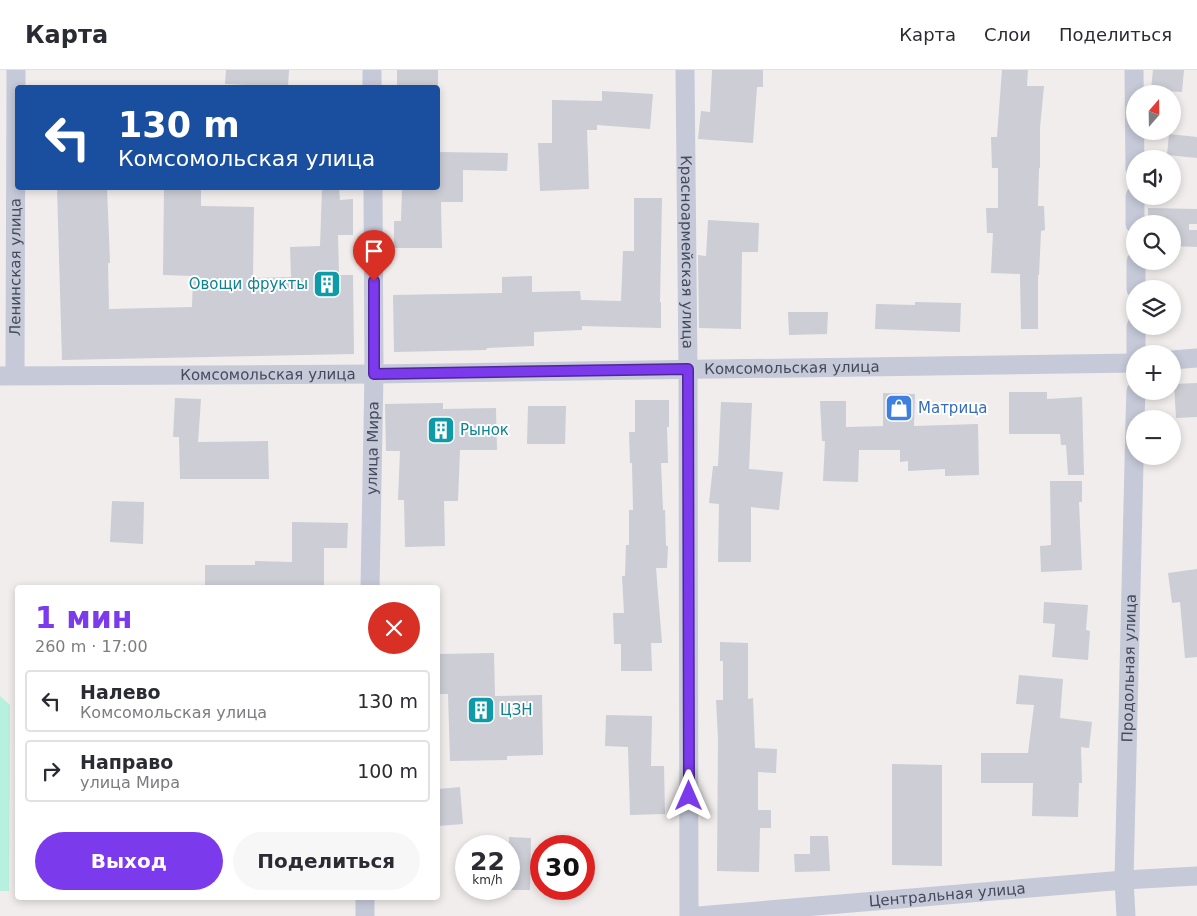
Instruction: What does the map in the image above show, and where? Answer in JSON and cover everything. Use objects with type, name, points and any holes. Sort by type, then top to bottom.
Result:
[{"type":"street","name":"Ленинская улица","points":[[16,70],[16,85]]},
{"type":"street","points":[[372,70],[372,85]]},
{"type":"street","name":"Красноармейская улица","points":[[685,70],[690,916]]},
{"type":"street","points":[[1134,70],[1135,150]]},
{"type":"street","name":"Ленинская улица","points":[[7,376],[15,104]]},
{"type":"street","name":"улица Мира","points":[[370,585],[374,374],[373,190]]},
{"type":"street","points":[[1181,359],[1197,358]]},
{"type":"street","name":"Комсомольская улица","points":[[7,376],[374,374],[1126,363]]},
{"type":"street","name":"Продольная улица","points":[[1126,916],[1124,880],[1134,465]]},
{"type":"street","name":"Центральная улица","points":[[698,916],[1124,880],[1197,876]]},
{"type":"street","points":[[365,900],[365,916]]},
{"type":"green space","points":[[0,696],[10,705],[9,891],[0,891]]},
{"type":"building","points":[[226,70],[289,70],[288,85],[225,84]]},
{"type":"building","points":[[397,70],[438,70],[438,85],[397,85]]},
{"type":"building","points":[[712,70],[763,70],[763,87],[757,87],[753,143],[698,139],[701,111],[710,112]]},
{"type":"building","points":[[1002,70],[1028,70],[1027,86],[1044,86],[1040,128],[1038,206],[1044,206],[1045,230],[1041,231],[1038,275],[1038,329],[1021,329],[1020,274],[991,273],[993,233],[987,233],[986,208],[998,208],[998,168],[992,168],[991,137],[997,137]]},
{"type":"building","points":[[1153,70],[1184,70],[1182,92],[1181,85],[1152,85]]},
{"type":"building","points":[[602,91],[653,94],[650,129],[597,125],[597,130],[587,130],[589,189],[540,191],[538,143],[552,143],[552,100],[602,101]]},
{"type":"building","points":[[1181,135],[1197,137],[1197,158],[1181,156],[1181,150],[1167,150],[1168,140],[1181,140]]},
{"type":"building","points":[[440,152],[508,153],[507,171],[463,170],[463,202],[441,202],[442,248],[394,248],[394,221],[401,221],[402,190],[440,190]]},
{"type":"building","points":[[57,190],[107,190],[110,263],[108,263],[109,309],[192,307],[193,276],[163,275],[164,190],[201,190],[201,206],[254,207],[253,278],[291,277],[290,247],[320,246],[322,190],[339,190],[340,200],[353,199],[353,235],[338,235],[339,275],[353,275],[354,354],[62,360]]},
{"type":"building","points":[[634,198],[662,198],[661,328],[582,326],[582,330],[534,332],[534,346],[487,348],[486,350],[394,352],[393,295],[502,293],[502,277],[532,276],[532,292],[580,291],[581,300],[621,301],[623,251],[634,251]]},
{"type":"building","points":[[1148,208],[1197,209],[1197,224],[1189,224],[1189,230],[1197,230],[1197,247],[1181,246],[1181,215],[1148,215]]},
{"type":"building","points":[[708,220],[759,223],[758,252],[742,252],[741,329],[699,328],[698,255],[706,256]]},
{"type":"building","points":[[915,302],[961,303],[960,332],[875,329],[876,304],[915,305]]},
{"type":"building","points":[[788,312],[828,312],[827,334],[789,335]]},
{"type":"building","points":[[1197,383],[1197,417],[1181,418],[1181,410],[1176,410],[1175,400],[1181,400],[1181,384]]},
{"type":"building","points":[[1009,392],[1047,392],[1047,399],[1082,397],[1084,475],[1068,475],[1066,445],[1061,445],[1060,434],[1009,434]]},
{"type":"building","points":[[883,393],[915,394],[914,426],[978,424],[979,475],[945,476],[945,469],[908,471],[908,461],[900,462],[900,450],[859,450],[858,482],[823,481],[825,441],[822,441],[820,401],[846,401],[846,427],[883,426]]},
{"type":"building","points":[[175,398],[201,399],[198,442],[268,441],[269,479],[180,479],[179,437],[173,437]]},
{"type":"building","points":[[635,400],[669,400],[669,427],[667,427],[668,463],[661,463],[666,546],[668,546],[667,568],[656,568],[662,643],[651,643],[652,671],[621,671],[621,644],[614,644],[613,613],[624,613],[622,576],[625,576],[626,545],[629,545],[629,510],[633,510],[629,432],[635,432]]},
{"type":"building","points":[[721,402],[752,403],[749,469],[783,472],[779,510],[751,507],[751,562],[718,562],[719,504],[709,503],[713,466],[718,466]]},
{"type":"building","points":[[443,403],[443,409],[496,408],[497,450],[460,450],[458,501],[444,501],[445,546],[405,547],[404,500],[398,500],[400,451],[386,451],[385,404]]},
{"type":"building","points":[[528,406],[566,406],[565,444],[527,444]]},
{"type":"building","points":[[1050,481],[1082,481],[1082,502],[1079,502],[1082,570],[1041,572],[1040,546],[1051,545]]},
{"type":"building","points":[[112,501],[144,502],[143,544],[110,542]]},
{"type":"building","points":[[292,522],[348,523],[347,548],[324,548],[324,585],[205,585],[205,565],[255,565],[255,561],[292,562]]},
{"type":"building","points":[[1197,569],[1197,657],[1185,658],[1180,602],[1172,603],[1168,573]]},
{"type":"building","points":[[1044,602],[1088,605],[1086,630],[1090,631],[1088,660],[1052,657],[1055,624],[1043,623]]},
{"type":"building","points":[[720,642],[748,643],[748,699],[753,698],[755,748],[777,749],[776,773],[758,772],[758,810],[771,810],[771,828],[760,828],[759,872],[717,871],[718,739],[716,700],[723,700],[723,661],[720,661]]},
{"type":"building","name":"ЦЗН","points":[[494,653],[495,696],[542,695],[543,755],[507,756],[507,760],[450,761],[448,694],[440,694],[440,654]]},
{"type":"building","points":[[1019,675],[1063,679],[1060,718],[1092,722],[1089,748],[1081,747],[1082,783],[1079,783],[1078,817],[1032,816],[1033,783],[981,783],[981,753],[1028,753],[1034,705],[1016,704]]},
{"type":"building","points":[[606,715],[652,716],[651,766],[664,766],[665,814],[630,815],[628,747],[605,746]]},
{"type":"building","points":[[892,764],[942,765],[942,866],[892,865]]},
{"type":"building","points":[[460,787],[463,824],[440,826],[440,789]]},
{"type":"building","points":[[810,836],[828,836],[830,871],[795,872],[794,854],[810,854]]},
{"type":"building","points":[[520,838],[530,838],[530,890],[520,890]]},
{"type":"place","name":"Овощи фрукты","points":[[327,284]]},
{"type":"place","name":"Матрица","points":[[899,408]]},
{"type":"place","name":"Рынок","points":[[441,430]]},
{"type":"place","name":"ЦЗН","points":[[481,710]]},
{"type":"route","points":[[374,281],[374,374],[688,369],[689,796]]}]
